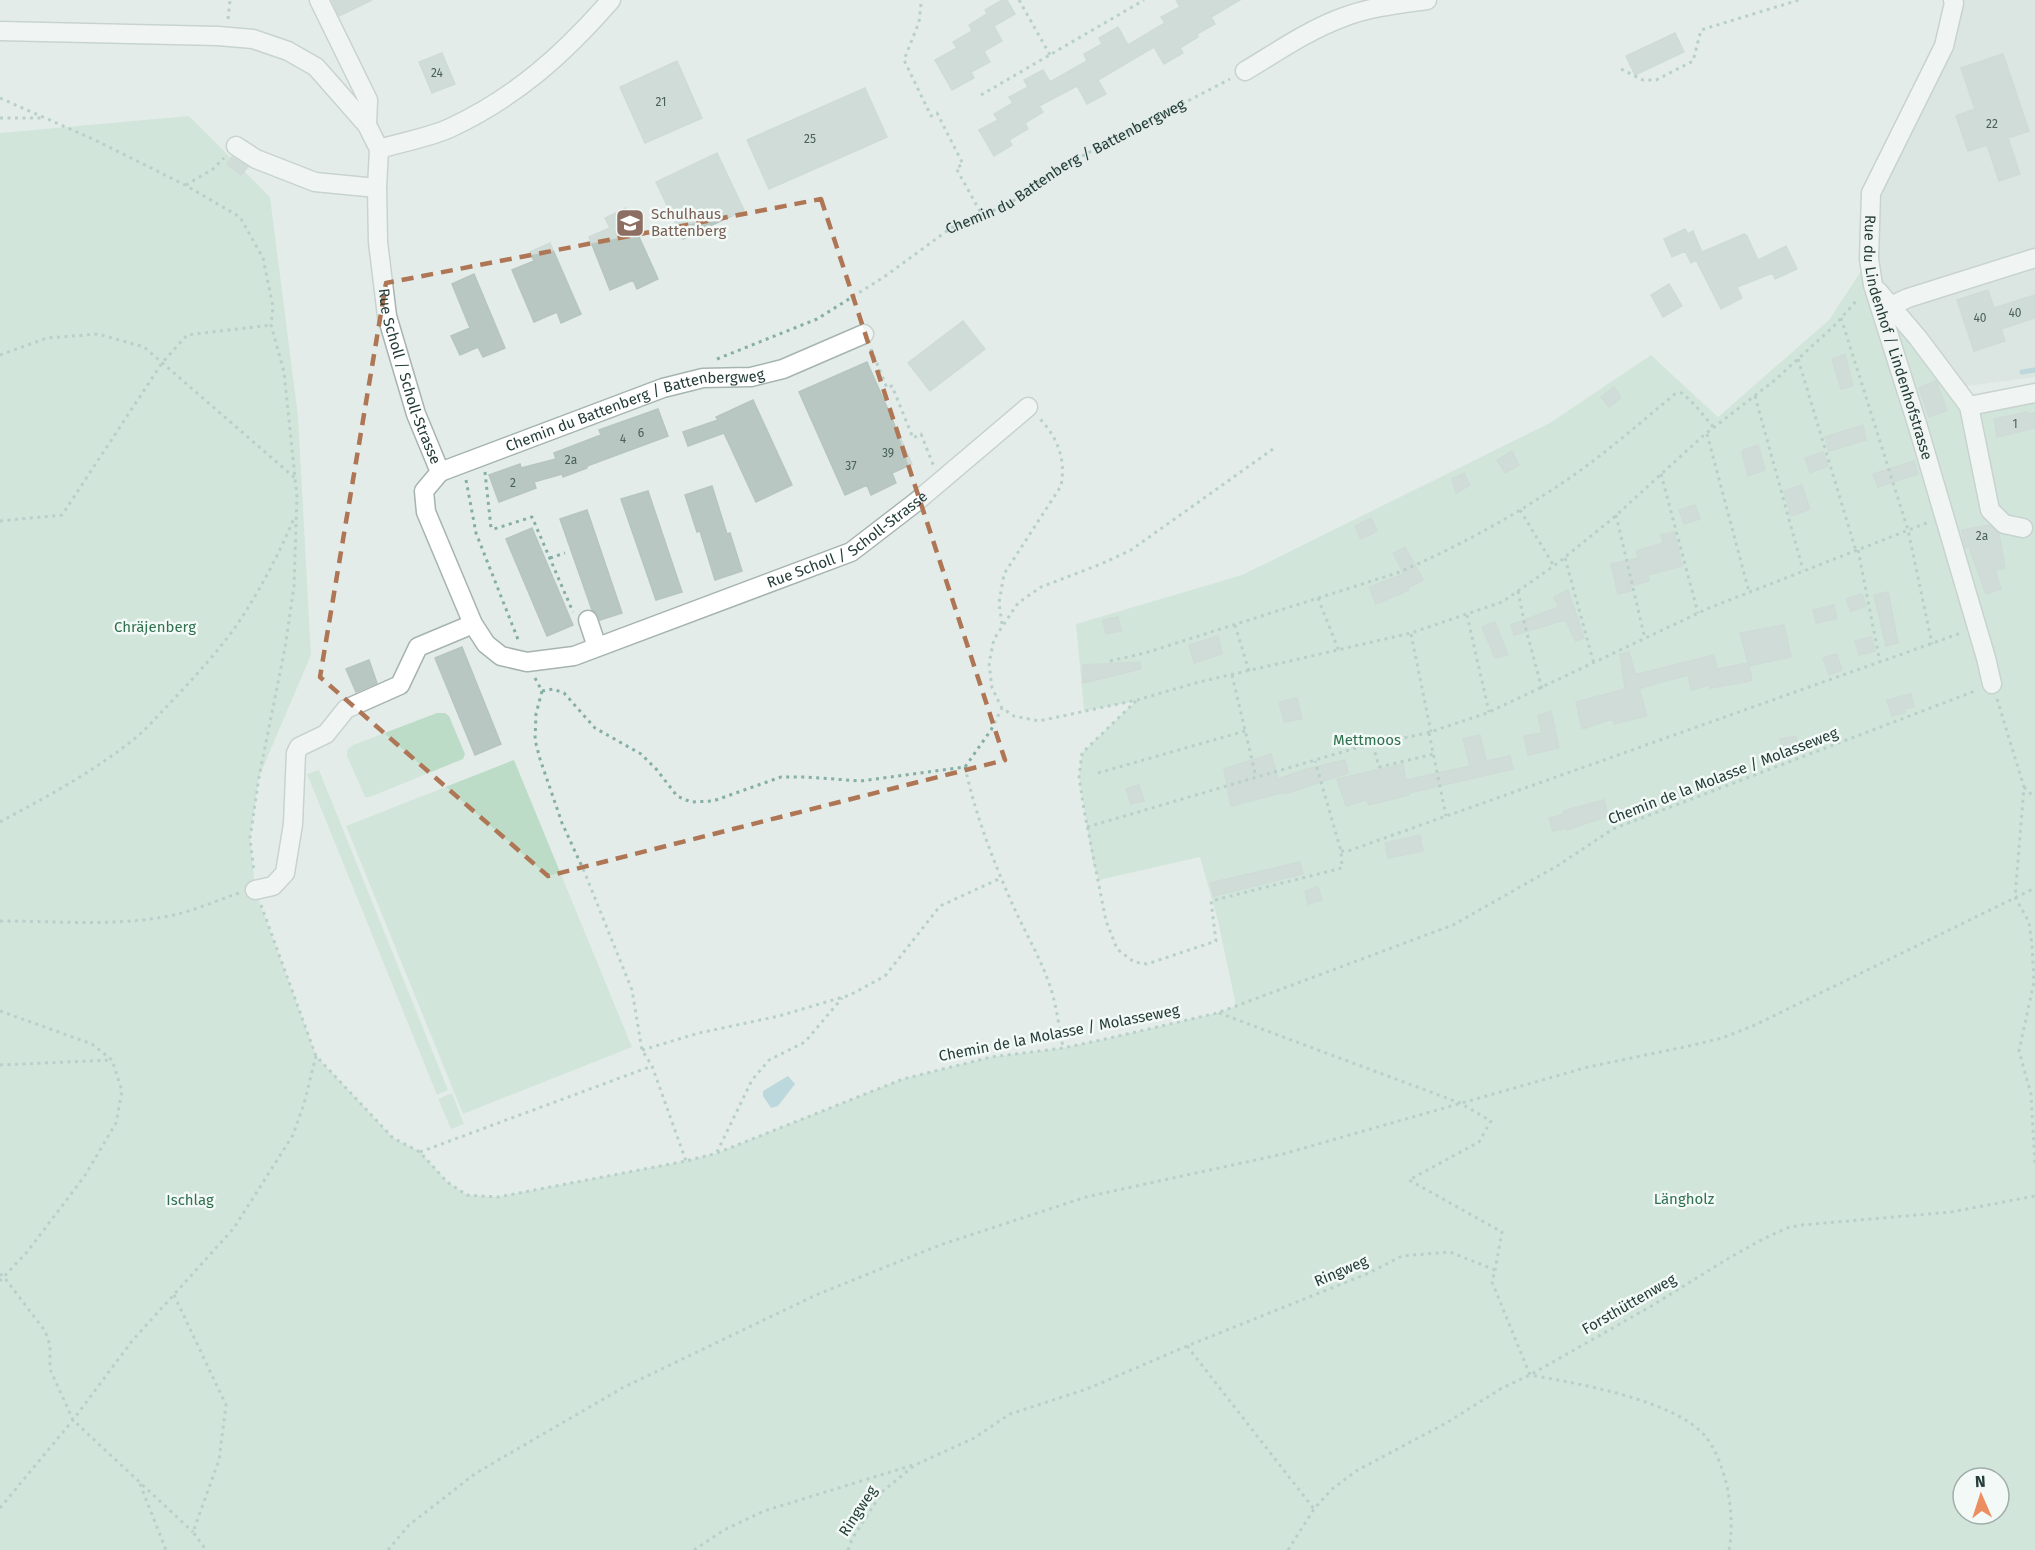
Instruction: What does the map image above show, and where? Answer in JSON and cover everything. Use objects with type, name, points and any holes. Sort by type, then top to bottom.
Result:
[{"type":"street","points":[[319,0],[368,100],[367,125]]},
{"type":"street","points":[[379,149],[448,129],[507,96],[548,66],[611,0]]},
{"type":"street","points":[[1245,71],[1311,31],[1345,16],[1383,6],[1427,0]]},
{"type":"street","name":"Rue du Lindenhof / Lindenhofstrasse","points":[[1953,0],[1944,46],[1871,193],[1869,259],[1873,285],[1944,516],[1992,684]]},
{"type":"street","name":"Rue Scholl / Scholl-Strasse","points":[[0,32],[218,36],[253,39],[288,51],[316,67],[367,125],[379,149],[378,242],[387,316],[416,414],[440,472],[424,491],[426,512],[473,624],[486,644],[501,656],[527,662],[574,656],[851,552],[940,482],[1028,407]]},
{"type":"street","points":[[236,146],[256,159],[315,182],[377,188]]},
{"type":"street","points":[[1891,306],[1908,298],[2035,258]]},
{"type":"street","points":[[1873,285],[1918,338],[1969,406],[1990,510],[2004,524],[2023,528]]},
{"type":"street","name":"Chemin du Battenberg / Battenbergweg","points":[[440,472],[663,388],[703,378],[751,377],[783,369],[864,334]]},
{"type":"street","points":[[1969,406],[2035,393]]},
{"type":"street","points":[[582,619],[597,647]]},
{"type":"street","points":[[255,890],[273,886],[285,873],[293,824],[296,753],[299,747],[326,734],[346,709],[400,685],[418,647],[473,624]]},
{"type":"path","points":[[228,19],[230,0]]},
{"type":"path","points":[[1019,0],[1050,55]]},
{"type":"path","points":[[981,95],[1144,0]]},
{"type":"path","points":[[1621,69],[1643,80],[1656,80],[1693,61],[1701,30],[1799,0]]},
{"type":"path","points":[[921,4],[920,22],[904,60],[930,116],[937,113],[963,164],[956,168],[982,214]]},
{"type":"path","name":"Chemin du Battenberg / Battenbergweg","points":[[715,360],[817,319],[884,277],[951,228],[1007,204],[1063,166],[1245,71]]},
{"type":"path","points":[[0,98],[95,140],[185,185],[240,217],[263,258],[273,307],[272,325],[284,372],[296,479],[294,519],[276,558],[245,613],[199,672],[140,734],[62,789],[0,822]]},
{"type":"path","points":[[0,118],[44,118]]},
{"type":"path","points":[[185,185],[213,169],[236,146]]},
{"type":"path","points":[[1273,449],[1131,550],[1041,587],[1018,603],[994,639],[988,663],[992,688],[1002,708],[1014,716],[1039,721],[1137,700],[1411,633],[1502,602],[1554,566],[1616,515],[1714,428],[1798,359],[1873,285]]},
{"type":"path","points":[[1842,318],[1908,530],[1932,644]]},
{"type":"path","points":[[0,521],[62,515],[162,363],[186,335],[272,325]]},
{"type":"path","points":[[0,355],[47,338],[98,334],[144,347],[296,479]]},
{"type":"path","points":[[864,334],[887,388],[892,386],[913,438],[921,434],[940,482]]},
{"type":"path","points":[[1798,359],[1857,550],[1880,662]]},
{"type":"path","points":[[1110,661],[1145,653],[1235,625],[1397,573],[1426,561],[1520,510],[1571,477],[1612,447],[1675,394],[1682,393],[1714,428]]},
{"type":"path","points":[[1755,396],[1803,570]]},
{"type":"path","points":[[1003,626],[999,603],[1004,574],[1061,486],[1063,478],[1060,446],[1051,431],[1028,407]]},
{"type":"path","points":[[1707,434],[1749,592]]},
{"type":"path","points":[[484,455],[491,528],[532,517],[550,558],[582,619]]},
{"type":"path","points":[[462,463],[477,533],[527,662],[542,691],[536,714],[537,750],[562,823],[632,990],[642,1050],[652,1066],[686,1161]]},
{"type":"path","points":[[1661,474],[1698,613]]},
{"type":"path","points":[[1520,510],[1554,566]]},
{"type":"path","points":[[1616,515],[1645,639]]},
{"type":"path","points":[[1087,826],[1315,760],[1430,732],[1489,712],[1698,613],[1944,516]]},
{"type":"path","points":[[550,558],[565,553]]},
{"type":"path","points":[[1565,557],[1594,664]]},
{"type":"path","points":[[1518,591],[1542,688]]},
{"type":"path","points":[[1318,598],[1339,651]]},
{"type":"path","points":[[1467,615],[1489,712]]},
{"type":"path","points":[[1235,625],[1249,671]]},
{"type":"path","points":[[1341,851],[1348,851],[1446,817],[1977,627]]},
{"type":"path","points":[[1411,633],[1446,817]]},
{"type":"path","points":[[1232,675],[1256,777]]},
{"type":"path","points":[[1992,684],[2024,787],[2015,897],[2029,922],[2034,982],[2019,1051],[2031,1094],[2035,1165]]},
{"type":"path","name":"Chemin de la Molasse / Molasseweg","points":[[174,1295],[234,1228],[293,1135],[304,1104],[316,1056],[393,1138],[420,1152],[447,1182],[466,1195],[498,1197],[686,1161],[717,1153],[903,1078],[991,1057],[1063,1047],[1217,1013],[1453,925],[1557,866],[1613,829],[1992,684]]},
{"type":"path","points":[[542,691],[552,690],[564,693],[595,728],[640,754],[657,770],[677,796],[691,802],[713,801],[781,777],[861,782],[965,767],[991,730],[1002,708]]},
{"type":"path","points":[[1137,700],[1082,753],[1079,777],[1106,921],[1117,949],[1134,962],[1148,964],[1216,941],[1211,901],[1342,868],[1341,851],[1315,760]]},
{"type":"path","points":[[1098,772],[1245,731]]},
{"type":"path","points":[[1373,745],[1379,767],[1434,754]]},
{"type":"path","points":[[965,767],[972,800],[1001,878],[1050,986],[1063,1047]]},
{"type":"path","points":[[2024,787],[2035,798]]},
{"type":"path","points":[[642,1050],[779,1016],[843,997],[885,976],[940,906],[1001,878]]},
{"type":"path","points":[[388,1550],[408,1525],[476,1473],[624,1387],[816,1295],[940,1245],[1086,1197],[1283,1154],[1588,1067],[1722,1038],[1755,1025],[2035,888]]},
{"type":"path","points":[[0,921],[84,924],[174,915],[255,890]]},
{"type":"path","points":[[717,1153],[752,1080],[770,1060],[805,1042],[843,997]]},
{"type":"path","points":[[0,1011],[92,1044],[112,1060],[122,1091],[116,1123],[84,1177],[27,1252],[2,1275],[0,1281]]},
{"type":"path","points":[[1217,1013],[1460,1103],[1491,1121],[1479,1142],[1409,1180],[1502,1232],[1492,1282],[1530,1375],[1569,1382],[1666,1408],[1686,1419],[1706,1437],[1723,1470],[1731,1506],[1729,1550]]},
{"type":"path","points":[[0,1065],[112,1060]]},
{"type":"path","points":[[420,1152],[652,1066]]},
{"type":"path","name":"Forsthüttenweg","points":[[1290,1549],[1314,1509],[1332,1489],[1356,1471],[1448,1422],[1502,1388],[1530,1375],[1653,1305],[1765,1238],[1787,1228],[1802,1225],[1951,1212],[2035,1196]]},
{"type":"path","name":"Ringweg","points":[[848,1550],[852,1539],[883,1491],[915,1465],[974,1438],[1010,1414],[1087,1389],[1369,1273],[1402,1256],[1450,1252],[1495,1270]]},
{"type":"path","points":[[2,1275],[45,1331],[50,1345],[50,1368],[73,1420],[193,1532],[206,1550]]},
{"type":"path","points":[[0,1508],[73,1420],[132,1341],[174,1295],[226,1405],[219,1460],[193,1532]]},
{"type":"path","points":[[1187,1346],[1314,1509]]},
{"type":"path","points":[[694,1550],[724,1530],[764,1511],[915,1465]]},
{"type":"path","points":[[140,1483],[166,1550]]},
{"type":"highlighted area","points":[[821,199],[1005,760],[548,876],[320,677],[386,283]]},
{"type":"shaded area","points":[[1953,0],[2035,0],[2035,377],[1967,386],[1907,317],[1873,285],[1871,193],[1894,144]]},
{"type":"green space","points":[[189,116],[270,197],[298,416],[311,655],[259,777],[250,838],[255,890],[316,1056],[393,1138],[420,1152],[447,1182],[467,1195],[498,1197],[686,1161],[717,1153],[903,1079],[991,1057],[1063,1048],[1110,1038],[1217,1013],[1236,1006],[1218,921],[1200,857],[1099,880],[1093,863],[1079,777],[1082,753],[1136,701],[1084,711],[1076,624],[1242,575],[1550,423],[1651,355],[1718,417],[1829,320],[1869,259],[1873,285],[1967,386],[1981,409],[2035,401],[2035,1550],[0,1550],[0,133]]},
{"type":"green space","points":[[437,713],[445,713],[449,716],[465,754],[463,759],[370,797],[365,797],[347,756],[347,750],[353,745]]},
{"type":"green space","points":[[514,760],[632,1047],[463,1114],[346,826]]},
{"type":"green space","points":[[319,770],[448,1090],[437,1095],[307,774]]},
{"type":"green space","points":[[452,1093],[464,1124],[451,1129],[438,1099]]},
{"type":"water","points":[[788,1076],[795,1084],[778,1106],[771,1108],[763,1096],[763,1091]]},
{"type":"building","points":[[332,0],[372,0],[339,16]]},
{"type":"building","points":[[1002,0],[1007,0],[1015,14],[994,26],[1002,41],[984,51],[990,62],[971,72],[974,78],[952,90],[935,60],[957,48],[953,42],[972,31],[969,25],[987,14],[985,10]]},
{"type":"building","points":[[1176,0],[1240,0],[1211,17],[1215,24],[1197,34],[1198,37],[1180,48],[1183,53],[1164,64],[1154,47],[1098,80],[1106,94],[1087,104],[1077,86],[1039,106],[1043,112],[1025,123],[1028,129],[1009,140],[1012,145],[994,156],[979,130],[998,120],[994,114],[1013,103],[1009,97],[1028,87],[1024,80],[1043,70],[1050,82],[1087,61],[1084,54],[1102,44],[1099,38],[1118,27],[1128,45],[1165,23],[1161,17],[1180,7]]},
{"type":"building","points":[[1675,33],[1684,52],[1635,75],[1626,56]]},
{"type":"building","points":[[442,53],[455,84],[432,93],[419,62]]},
{"type":"building","points":[[2003,54],[2029,131],[2008,138],[2020,174],[1999,181],[1987,145],[1968,151],[1956,116],[1975,109],[1961,68]]},
{"type":"building","points":[[677,61],[702,118],[645,143],[620,87]]},
{"type":"building","points":[[865,88],[887,137],[769,189],[747,140]]},
{"type":"building","points":[[717,153],[744,210],[683,239],[656,182]]},
{"type":"building","points":[[232,157],[248,167],[241,175],[227,164]]},
{"type":"building","points":[[626,208],[658,279],[637,289],[633,280],[610,290],[589,237],[610,228],[605,218]]},
{"type":"building","points":[[1685,229],[1688,234],[1693,231],[1702,252],[1744,234],[1758,260],[1786,246],[1797,269],[1775,279],[1773,273],[1737,287],[1742,298],[1721,309],[1696,260],[1691,263],[1685,251],[1672,257],[1664,239]]},
{"type":"building","points":[[550,243],[581,314],[561,323],[557,312],[534,322],[512,270],[534,261],[530,252]]},
{"type":"building","points":[[474,274],[505,348],[483,357],[478,347],[460,355],[451,336],[470,328],[452,284]]},
{"type":"building","points":[[1669,284],[1682,306],[1663,317],[1651,295]]},
{"type":"building","points":[[1988,290],[1994,308],[2035,295],[2035,318],[2001,329],[2005,341],[1974,351],[1957,300]]},
{"type":"building","points":[[963,321],[985,349],[930,391],[908,363]]},
{"type":"building","points":[[1845,354],[1853,386],[1841,389],[1832,359]]},
{"type":"building","points":[[867,362],[912,464],[892,473],[896,483],[871,495],[867,485],[845,495],[799,392]]},
{"type":"building","points":[[1936,381],[1947,410],[1929,417],[1919,388]]},
{"type":"building","points":[[1614,387],[1621,398],[1609,407],[1601,397]]},
{"type":"building","points":[[753,400],[792,485],[756,502],[724,433],[688,446],[683,432],[718,420],[716,417]]},
{"type":"building","points":[[658,409],[668,436],[563,477],[562,474],[534,482],[536,488],[499,502],[489,475],[520,464],[521,468],[556,459],[554,453],[601,435],[599,430]]},
{"type":"building","points":[[2027,412],[2027,414],[2035,413],[2035,428],[1997,437],[1994,419]]},
{"type":"building","points":[[1863,425],[1866,440],[1829,451],[1825,437]]},
{"type":"building","points":[[1758,445],[1765,470],[1748,476],[1742,453],[1743,450]]},
{"type":"building","points":[[1512,451],[1519,465],[1505,473],[1497,460]]},
{"type":"building","points":[[1823,452],[1828,466],[1810,473],[1805,458]]},
{"type":"building","points":[[1914,461],[1918,474],[1878,487],[1873,474]]},
{"type":"building","points":[[1464,473],[1470,485],[1456,493],[1452,479]]},
{"type":"building","points":[[1802,485],[1810,509],[1791,516],[1784,491]]},
{"type":"building","points":[[712,486],[727,534],[730,533],[742,571],[715,580],[700,531],[697,532],[685,495]]},
{"type":"building","points":[[648,491],[682,592],[656,600],[621,499]]},
{"type":"building","points":[[1695,505],[1700,519],[1684,524],[1679,510]]},
{"type":"building","points":[[587,510],[622,613],[600,620],[596,612],[592,610],[560,519]]},
{"type":"building","points":[[1371,518],[1377,531],[1361,539],[1355,526]]},
{"type":"building","points":[[1989,525],[1999,534],[2005,568],[1995,570],[2001,589],[1986,594],[1969,547],[1965,548],[1962,530]]},
{"type":"building","points":[[532,528],[573,625],[547,636],[506,539]]},
{"type":"building","points":[[1674,532],[1682,566],[1648,575],[1649,581],[1630,586],[1631,591],[1618,594],[1611,564],[1638,558],[1636,551],[1663,543],[1661,535]]},
{"type":"building","points":[[1405,547],[1423,580],[1408,588],[1409,590],[1376,604],[1369,587],[1404,574],[1393,553]]},
{"type":"building","points":[[1568,590],[1584,638],[1576,641],[1565,620],[1514,635],[1511,625],[1559,607],[1554,597]]},
{"type":"building","points":[[1888,592],[1898,643],[1886,646],[1874,595]]},
{"type":"building","points":[[1862,594],[1866,606],[1851,611],[1846,599]]},
{"type":"building","points":[[1834,605],[1837,619],[1816,623],[1813,610]]},
{"type":"building","points":[[1118,617],[1121,631],[1106,634],[1103,620]]},
{"type":"building","points":[[1495,622],[1508,655],[1495,658],[1482,627]]},
{"type":"building","points":[[1784,625],[1791,657],[1749,666],[1752,680],[1710,688],[1710,685],[1691,690],[1688,675],[1644,687],[1639,689],[1647,716],[1614,724],[1613,719],[1582,729],[1576,702],[1625,689],[1620,654],[1629,652],[1635,673],[1638,674],[1714,655],[1717,669],[1748,663],[1740,633]]},
{"type":"building","points":[[1218,636],[1222,654],[1194,663],[1189,645]]},
{"type":"building","points":[[1871,637],[1875,651],[1859,655],[1855,641]]},
{"type":"building","points":[[462,647],[501,744],[475,755],[435,658]]},
{"type":"building","points":[[1837,654],[1842,670],[1829,675],[1823,658]]},
{"type":"building","points":[[369,660],[377,683],[356,692],[346,669]]},
{"type":"building","points":[[1140,662],[1141,669],[1083,683],[1083,665]]},
{"type":"building","points":[[1911,694],[1914,707],[1904,709],[1905,713],[1892,716],[1887,700]]},
{"type":"building","points":[[1297,698],[1302,719],[1284,722],[1279,702]]},
{"type":"building","points":[[1551,711],[1559,748],[1528,755],[1524,736],[1542,733],[1538,716]]},
{"type":"building","points":[[1480,735],[1486,761],[1510,756],[1513,769],[1409,793],[1409,795],[1369,805],[1366,800],[1346,806],[1337,779],[1403,764],[1406,780],[1470,766],[1463,739]]},
{"type":"building","points":[[1796,736],[1800,753],[1784,757],[1780,739]]},
{"type":"building","points":[[1271,754],[1278,779],[1345,760],[1348,773],[1285,794],[1285,792],[1231,806],[1224,769]]},
{"type":"building","points":[[1139,785],[1144,801],[1131,804],[1126,789]]},
{"type":"building","points":[[1604,800],[1608,816],[1567,830],[1566,828],[1553,831],[1549,818],[1564,814],[1563,811]]},
{"type":"building","points":[[1420,835],[1423,851],[1388,858],[1385,843]]},
{"type":"building","points":[[1300,862],[1303,874],[1214,896],[1210,883]]},
{"type":"building","points":[[1318,887],[1322,900],[1308,904],[1305,891]]},
{"type":"waterway","points":[[2022,372],[2035,370]]},
{"type":"place","name":"Schulhaus Battenberg","points":[[630,223]]},
{"type":"park label","name":"Chräjenberg","points":[[155,627]]},
{"type":"park label","name":"Mettmoos","points":[[1367,740]]},
{"type":"park label","name":"Längholz","points":[[1684,1199]]},
{"type":"park label","name":"Ischlag","points":[[190,1200]]}]
